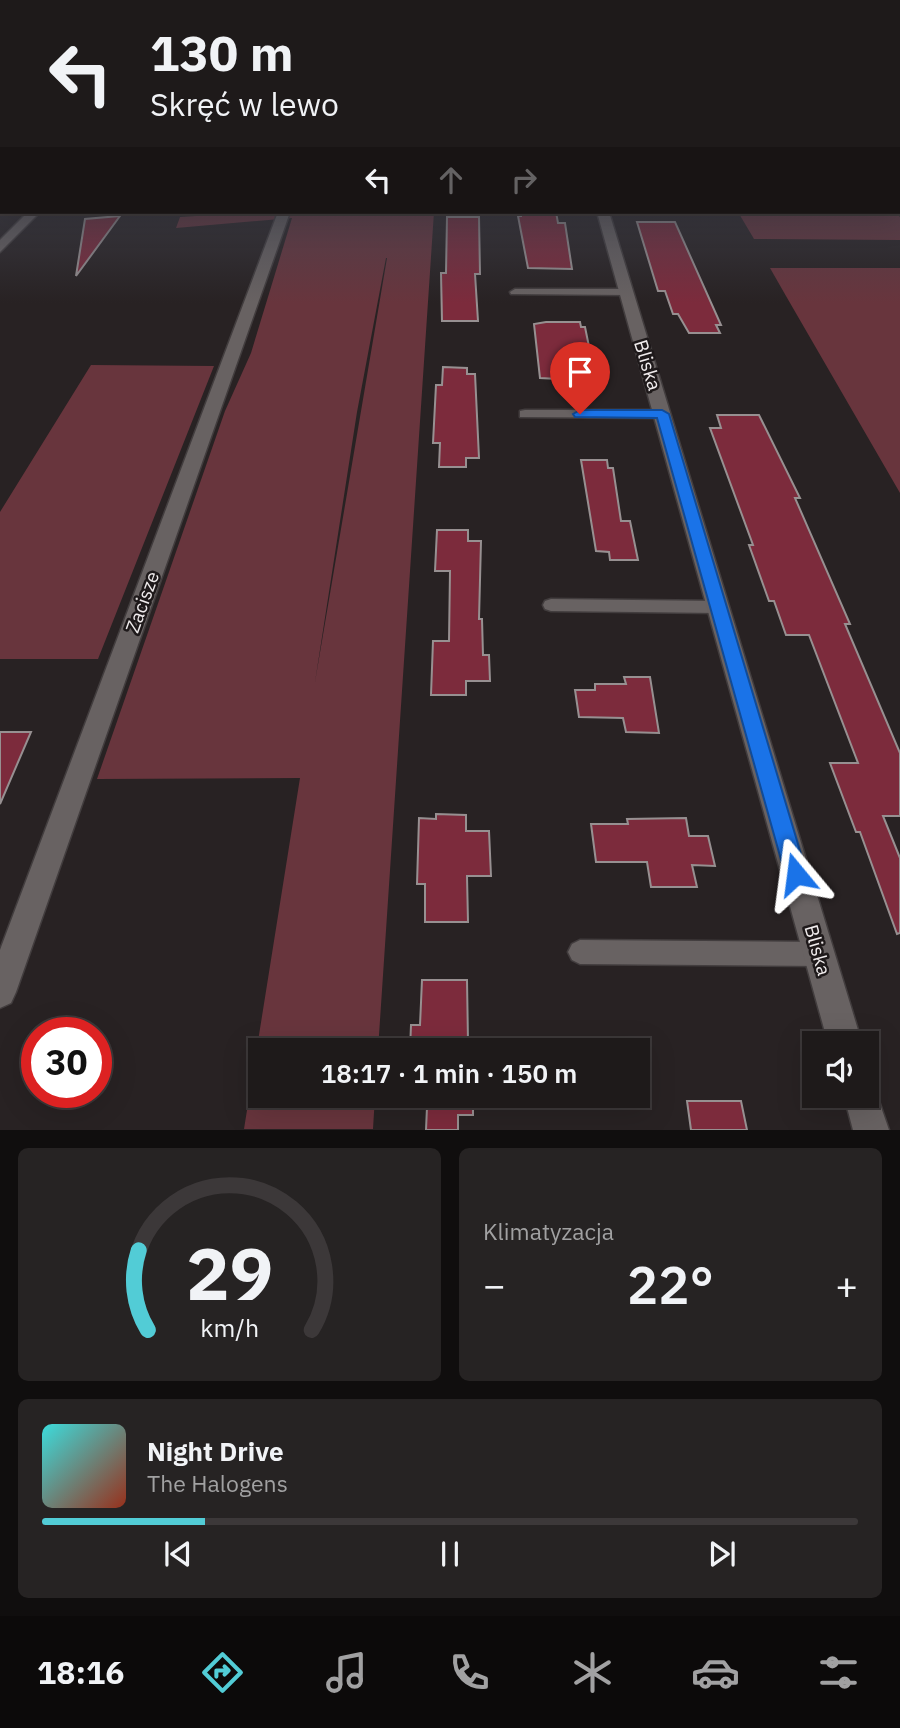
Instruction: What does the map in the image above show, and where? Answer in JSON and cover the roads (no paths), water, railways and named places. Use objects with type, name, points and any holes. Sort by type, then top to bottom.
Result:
[{"type":"street","points":[[3,243],[32,214]]},
{"type":"street","name":"Zacisze","points":[[0,992],[283,214]]},
{"type":"street","name":"Bliska","points":[[604,214],[842,1031]]},
{"type":"street","points":[[865,1108],[871,1129]]},
{"type":"lane","points":[[515,292],[626,292]]},
{"type":"lane","points":[[525,414],[662,414]]},
{"type":"lane","points":[[551,605],[718,607]]},
{"type":"lane","points":[[580,952],[820,954]]}]
